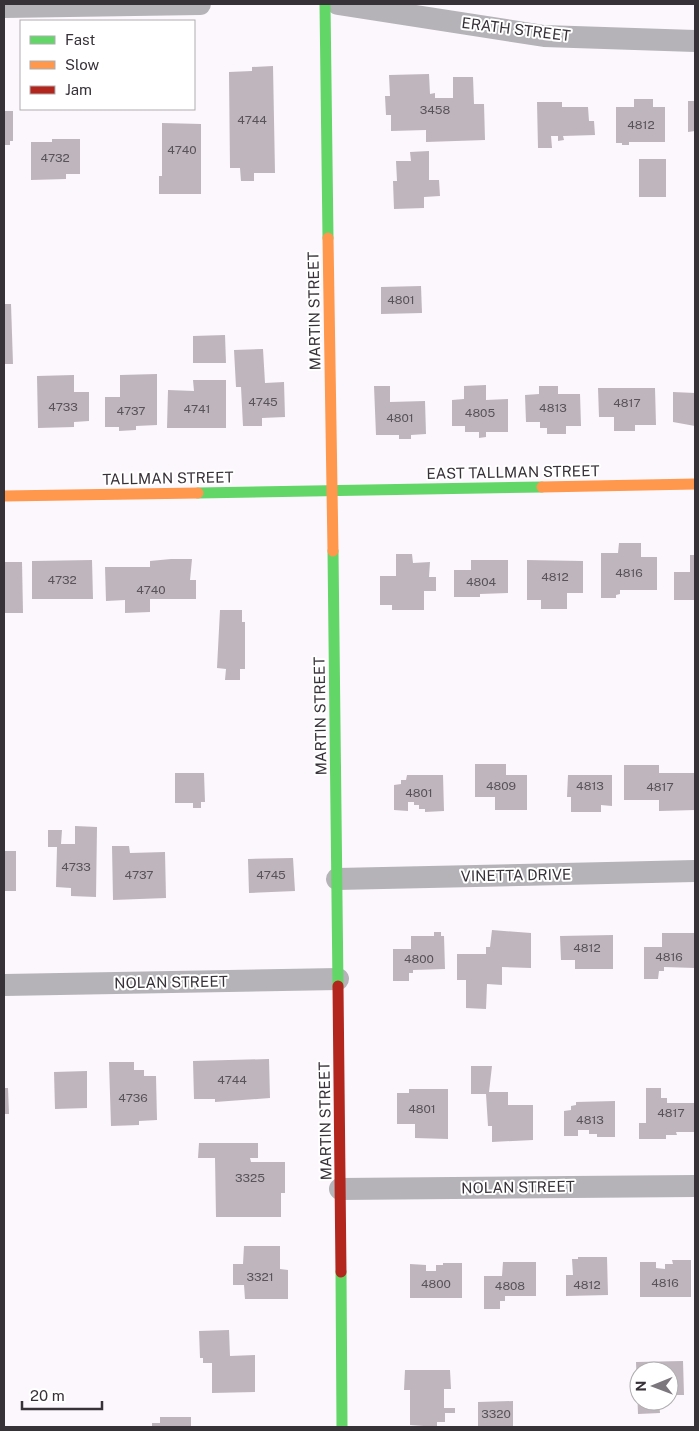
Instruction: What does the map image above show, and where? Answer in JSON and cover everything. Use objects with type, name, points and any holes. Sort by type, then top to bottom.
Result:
[{"type":"street","points":[[4,7],[200,4]]},
{"type":"street","name":"MARTIN STREET","points":[[325,4],[337,879],[342,1427]]},
{"type":"street","name":"ERATH STREET","points":[[338,4],[544,36],[695,41]]},
{"type":"street","name":"EAST TALLMAN STREET","points":[[332,490],[695,484]]},
{"type":"street","name":"TALLMAN STREET","points":[[4,496],[332,490]]},
{"type":"street","name":"VINETTA DRIVE","points":[[337,879],[695,871]]},
{"type":"street","name":"NOLAN STREET","points":[[4,985],[338,979]]},
{"type":"street","name":"NOLAN STREET","points":[[340,1189],[695,1186]]},
{"type":"building","points":[[273,66],[275,173],[254,173],[254,181],[241,181],[240,168],[230,168],[229,72],[252,71],[252,67]]},
{"type":"building","points":[[429,74],[430,94],[435,93],[435,98],[453,98],[453,77],[473,77],[474,104],[484,104],[485,140],[426,142],[426,130],[391,131],[391,115],[386,115],[385,96],[390,96],[389,75]]},
{"type":"building","points":[[634,99],[653,99],[653,107],[665,107],[665,142],[629,142],[629,145],[616,143],[616,107],[634,107]]},
{"type":"building","points":[[688,101],[695,101],[695,131],[688,132]]},
{"type":"building","points":[[537,102],[562,102],[562,107],[588,107],[589,121],[594,121],[595,135],[563,136],[564,140],[558,141],[558,136],[551,136],[552,148],[538,148]]},
{"type":"building","points":[[4,111],[13,111],[13,141],[10,141],[10,145],[4,145]]},
{"type":"building","points":[[162,123],[201,124],[201,194],[159,194],[159,176],[162,176]]},
{"type":"building","points":[[52,139],[80,139],[80,174],[66,174],[66,179],[31,180],[31,142],[52,142]]},
{"type":"building","points":[[429,151],[429,180],[439,180],[440,196],[424,197],[424,208],[394,209],[393,181],[397,181],[396,161],[411,161],[410,152]]},
{"type":"building","points":[[639,159],[666,159],[666,197],[639,197]]},
{"type":"building","points":[[421,286],[422,313],[381,314],[381,287]]},
{"type":"building","points":[[4,304],[11,304],[13,364],[4,364]]},
{"type":"building","points":[[225,335],[226,363],[193,363],[193,336]]},
{"type":"building","points":[[263,349],[265,383],[284,382],[285,417],[262,418],[262,426],[243,426],[241,387],[236,387],[234,350]]},
{"type":"building","points":[[157,374],[157,425],[136,426],[136,430],[119,431],[119,427],[105,427],[105,397],[120,397],[120,375]]},
{"type":"building","points":[[74,375],[74,392],[89,392],[89,421],[74,422],[74,427],[38,428],[37,376]]},
{"type":"building","points":[[193,380],[226,380],[226,428],[167,428],[168,390],[194,391]]},
{"type":"building","points":[[486,385],[486,400],[508,399],[508,432],[486,432],[486,437],[479,438],[479,432],[465,432],[465,426],[452,426],[452,400],[464,399],[464,386]]},
{"type":"building","points":[[374,386],[390,386],[390,402],[425,401],[426,434],[411,435],[411,439],[399,439],[399,435],[376,435]]},
{"type":"building","points":[[539,386],[558,386],[558,394],[580,394],[581,426],[566,426],[566,434],[547,434],[547,428],[540,428],[540,422],[526,422],[525,395],[539,394]]},
{"type":"building","points":[[598,388],[655,388],[656,425],[635,425],[635,431],[614,431],[614,417],[599,417]]},
{"type":"building","points":[[673,392],[695,393],[695,426],[673,422]]},
{"type":"building","points":[[619,543],[641,543],[641,557],[657,557],[657,590],[620,590],[620,594],[616,595],[616,598],[601,598],[601,553],[618,553]]},
{"type":"building","points":[[396,554],[412,554],[413,563],[430,562],[429,577],[436,577],[436,591],[424,591],[424,610],[392,610],[392,605],[380,605],[380,576],[396,576]]},
{"type":"building","points":[[690,555],[695,555],[695,600],[674,600],[674,572],[690,572]]},
{"type":"building","points":[[192,559],[190,580],[196,580],[196,599],[150,599],[150,612],[125,613],[125,600],[106,601],[105,567],[150,567],[150,561]]},
{"type":"building","points":[[92,560],[93,599],[32,599],[32,561]]},
{"type":"building","points":[[471,560],[508,560],[508,593],[480,594],[480,597],[454,597],[454,570],[471,570]]},
{"type":"building","points":[[527,560],[583,561],[583,593],[567,593],[567,609],[541,609],[541,600],[527,600]]},
{"type":"building","points":[[4,562],[22,562],[23,613],[4,613]]},
{"type":"building","points":[[220,610],[242,610],[242,622],[245,622],[245,669],[240,669],[240,680],[225,680],[226,669],[217,668]]},
{"type":"building","points":[[475,764],[506,764],[506,775],[527,775],[527,810],[495,810],[495,797],[475,797]]},
{"type":"building","points":[[624,765],[659,765],[659,773],[695,773],[695,810],[659,811],[659,800],[624,800]]},
{"type":"building","points":[[175,773],[204,773],[205,802],[201,802],[201,808],[193,808],[193,803],[175,803]]},
{"type":"building","points":[[407,775],[443,775],[444,811],[425,812],[425,809],[419,809],[419,805],[414,805],[414,802],[408,802],[408,811],[394,810],[394,785],[401,784],[401,780],[406,780]]},
{"type":"building","points":[[568,775],[612,775],[612,806],[601,805],[601,812],[571,812],[571,797],[567,797]]},
{"type":"building","points":[[75,826],[97,827],[96,897],[71,896],[71,888],[56,887],[57,847],[48,847],[48,830],[62,830],[61,844],[75,844]]},
{"type":"building","points":[[112,846],[129,846],[130,853],[165,852],[166,898],[113,900]]},
{"type":"building","points":[[4,851],[16,851],[16,891],[4,891]]},
{"type":"building","points":[[293,858],[295,891],[249,893],[248,859]]},
{"type":"building","points":[[492,930],[531,933],[531,968],[502,967],[502,985],[487,984],[486,1009],[466,1008],[466,980],[457,980],[457,954],[486,954],[486,947],[490,947]]},
{"type":"building","points":[[434,932],[441,932],[441,936],[444,936],[445,969],[413,970],[413,973],[409,973],[409,981],[393,981],[393,949],[411,949],[411,936],[434,936]]},
{"type":"building","points":[[662,933],[695,933],[695,968],[664,967],[664,971],[659,971],[658,979],[644,979],[644,947],[662,947]]},
{"type":"building","points":[[613,935],[613,969],[575,969],[575,960],[561,960],[560,936]]},
{"type":"building","points":[[269,1059],[270,1098],[215,1102],[215,1099],[194,1099],[193,1061]]},
{"type":"building","points":[[109,1062],[134,1062],[134,1070],[144,1070],[144,1076],[156,1076],[157,1120],[139,1121],[139,1125],[111,1126]]},
{"type":"building","points":[[471,1066],[492,1066],[489,1092],[508,1092],[508,1105],[533,1105],[533,1140],[492,1142],[492,1126],[488,1126],[486,1094],[471,1094]]},
{"type":"building","points":[[87,1071],[87,1108],[55,1109],[54,1072]]},
{"type":"building","points":[[4,1088],[8,1088],[9,1114],[4,1114]]},
{"type":"building","points":[[646,1088],[661,1088],[661,1098],[667,1098],[667,1103],[695,1103],[695,1132],[676,1132],[677,1135],[666,1135],[666,1139],[639,1139],[639,1123],[646,1123]]},
{"type":"building","points":[[409,1089],[448,1089],[448,1139],[415,1138],[415,1124],[397,1124],[397,1093],[409,1093]]},
{"type":"building","points":[[615,1101],[615,1137],[597,1137],[597,1134],[589,1134],[589,1130],[578,1130],[578,1136],[564,1136],[564,1111],[571,1110],[571,1106],[576,1105],[576,1102]]},
{"type":"building","points":[[199,1143],[258,1143],[258,1158],[250,1158],[251,1162],[285,1162],[285,1193],[281,1193],[281,1217],[216,1217],[215,1158],[198,1158]]},
{"type":"building","points":[[244,1246],[280,1246],[280,1269],[288,1270],[288,1299],[245,1299],[244,1285],[233,1285],[233,1264],[243,1264]]},
{"type":"building","points":[[578,1257],[607,1257],[608,1295],[566,1296],[566,1275],[573,1275],[572,1259],[578,1259]]},
{"type":"building","points":[[672,1260],[691,1260],[691,1297],[640,1297],[640,1262],[656,1262],[656,1268],[665,1269],[665,1264],[673,1264]]},
{"type":"building","points":[[503,1262],[536,1262],[536,1296],[505,1296],[505,1301],[500,1301],[500,1309],[484,1309],[484,1276],[502,1276]]},
{"type":"building","points":[[443,1263],[462,1263],[462,1298],[410,1298],[410,1264],[426,1265],[426,1271],[436,1271],[436,1265],[443,1265]]},
{"type":"building","points":[[229,1330],[230,1356],[255,1355],[255,1392],[212,1393],[212,1363],[203,1363],[203,1358],[200,1358],[199,1331]]},
{"type":"building","points":[[679,1361],[683,1361],[684,1395],[679,1395]]},
{"type":"building","points":[[405,1370],[450,1370],[451,1389],[444,1389],[444,1408],[455,1408],[455,1413],[445,1413],[445,1422],[437,1422],[437,1427],[410,1425],[410,1390],[404,1390]]},
{"type":"building","points":[[513,1401],[513,1427],[478,1427],[478,1402]]},
{"type":"building","points":[[638,1411],[660,1411],[660,1413],[638,1414]]},
{"type":"building","points":[[160,1417],[191,1417],[191,1427],[152,1427],[152,1423],[160,1423]]},
{"type":"traffic: fast","points":[[325,4],[328,238]]},
{"type":"traffic: fast","points":[[198,493],[542,487]]},
{"type":"traffic: fast","points":[[333,551],[338,986]]},
{"type":"traffic: fast","points":[[341,1272],[342,1427]]},
{"type":"traffic: slow","points":[[328,238],[333,551]]},
{"type":"traffic: slow","points":[[542,487],[695,484]]},
{"type":"traffic: slow","points":[[4,496],[198,493]]},
{"type":"traffic: jam","points":[[338,986],[341,1272]]}]
